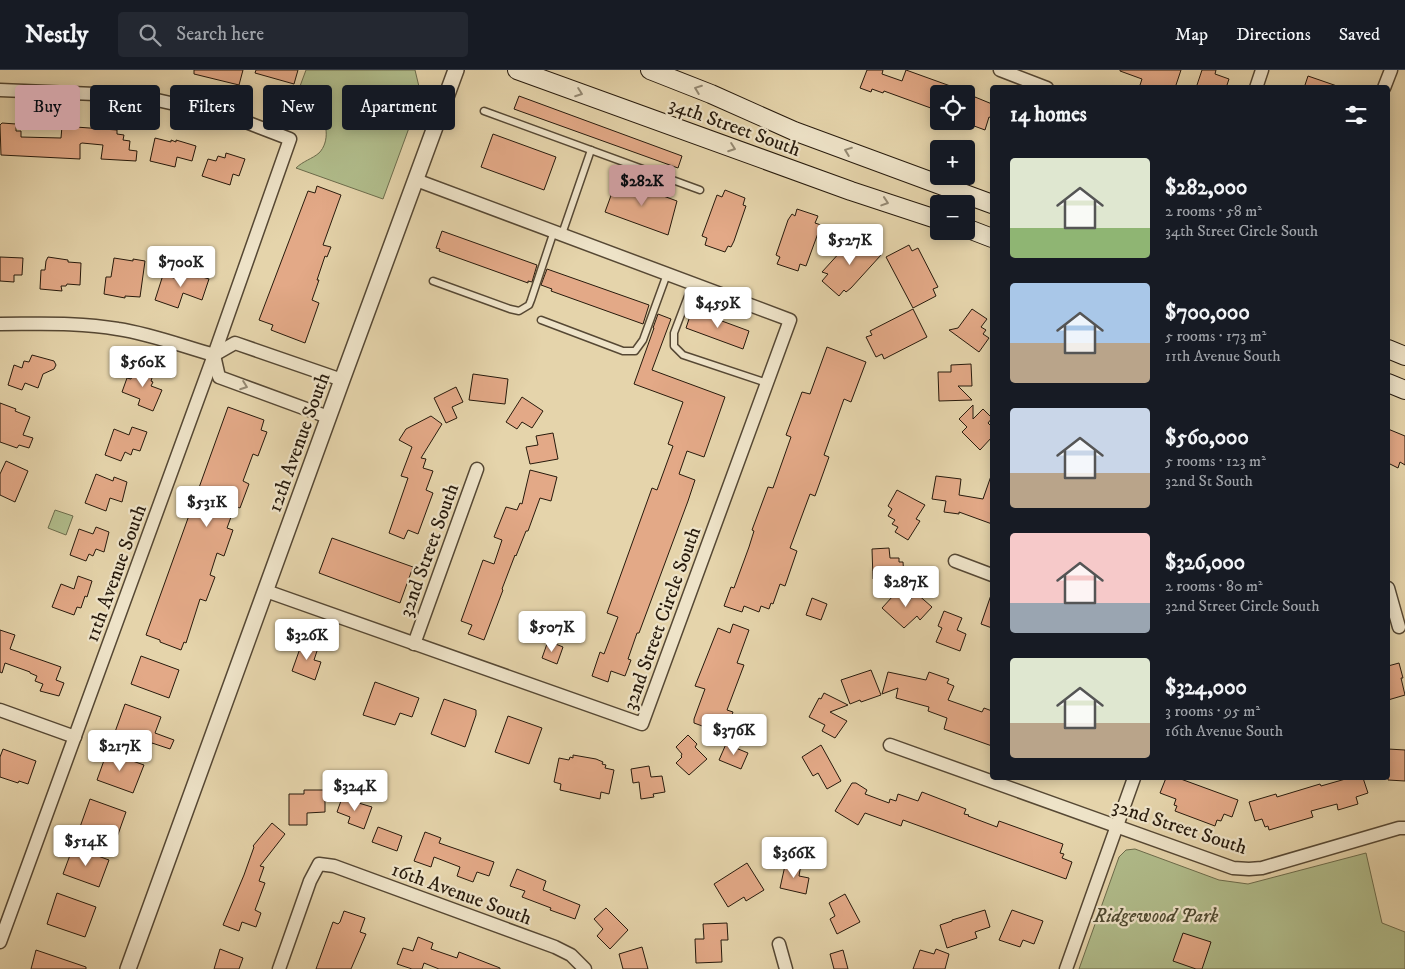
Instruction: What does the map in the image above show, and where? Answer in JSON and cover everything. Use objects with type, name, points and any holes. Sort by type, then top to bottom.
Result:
[{"type":"main road","name":"34th Street South","points":[[517,70],[851,191],[930,217]]},
{"type":"main road","name":"34th Street South","points":[[650,70],[794,130],[990,203]]},
{"type":"main road","points":[[975,231],[990,237]]},
{"type":"main road","points":[[1390,350],[1405,356]]},
{"type":"main road","points":[[1390,384],[1405,390]]},
{"type":"street","name":"12th Avenue South","points":[[128,969],[456,70]]},
{"type":"street","points":[[1000,70],[1039,85]]},
{"type":"street","points":[[1257,85],[1262,70]]},
{"type":"street","points":[[1385,85],[1391,70]]},
{"type":"street","name":"11th Avenue South","points":[[0,90],[148,98],[233,117],[290,139],[214,356],[0,942]]},
{"type":"street","points":[[416,180],[692,283]]},
{"type":"street","name":"32nd Street Circle South","points":[[266,591],[642,724],[790,320],[692,283]]},
{"type":"street","points":[[0,324],[78,324],[118,329],[160,339],[214,356],[235,343],[342,380]]},
{"type":"street","points":[[214,356],[220,378],[328,417]]},
{"type":"street","name":"32nd Street South","points":[[414,644],[477,469]]},
{"type":"street","points":[[955,561],[990,574]]},
{"type":"street","points":[[1390,597],[1397,628]]},
{"type":"street","points":[[0,710],[75,736]]},
{"type":"street","name":"32nd Street South","points":[[890,745],[1233,868],[1262,868],[1399,828],[1405,828]]},
{"type":"street","points":[[1066,969],[1133,780]]},
{"type":"street","name":"16th Avenue South","points":[[279,969],[310,881],[320,864],[334,866],[555,947],[571,954],[585,969]]},
{"type":"street","points":[[779,944],[786,969]]},
{"type":"lane","points":[[484,112],[700,190]]},
{"type":"lane","points":[[433,281],[510,309],[520,311],[529,305],[591,150]]},
{"type":"lane","points":[[541,320],[624,351],[635,352],[643,340],[667,274]]},
{"type":"lane","points":[[692,283],[674,333],[674,346],[683,355],[767,383]]},
{"type":"green space","points":[[306,70],[415,70],[419,85],[342,85],[342,130],[408,130],[383,199],[296,168],[319,153],[325,143],[326,130],[332,130],[332,85],[300,85]]},
{"type":"green space","points":[[55,510],[73,516],[66,535],[48,528]]},
{"type":"green space","name":"Ridgewood Park","points":[[1135,849],[1219,880],[1248,884],[1366,853],[1382,923],[1405,932],[1405,969],[1079,969],[1119,857],[1126,850]]},
{"type":"building","points":[[194,70],[243,70],[239,85],[194,74]]},
{"type":"building","points":[[256,70],[298,70],[294,84],[255,73]]},
{"type":"building","points":[[867,70],[883,70],[882,74],[902,81],[906,70],[948,85],[930,85],[930,108],[884,91],[883,93],[872,89],[871,92],[860,88]]},
{"type":"building","points":[[1181,70],[1176,85],[1140,85],[1142,79],[1120,71]]},
{"type":"building","points":[[1202,70],[1216,70],[1215,74],[1229,79],[1227,85],[1197,85]]},
{"type":"building","points":[[1308,76],[1334,85],[1305,85]]},
{"type":"building","points":[[519,96],[682,156],[678,168],[514,109]]},
{"type":"building","points":[[975,97],[990,103],[990,117],[985,130],[975,126]]},
{"type":"building","points":[[2,123],[15,124],[15,130],[21,131],[21,137],[61,138],[62,130],[80,130],[80,127],[90,128],[90,130],[117,130],[117,134],[124,135],[123,140],[130,141],[129,150],[137,151],[136,161],[101,159],[103,145],[82,143],[80,144],[80,159],[1,155],[0,125]]},
{"type":"building","points":[[493,134],[556,157],[544,190],[481,167]]},
{"type":"building","points":[[155,138],[171,142],[171,140],[176,142],[176,140],[196,146],[192,161],[177,157],[175,167],[150,161]]},
{"type":"building","points":[[226,153],[245,159],[239,176],[233,174],[230,185],[202,176],[208,159],[216,161],[218,156],[225,158]]},
{"type":"building","points":[[617,179],[677,201],[668,235],[605,212]]},
{"type":"building","points":[[317,186],[341,195],[323,245],[331,247],[327,257],[325,256],[317,280],[319,280],[312,300],[319,303],[305,343],[271,330],[273,325],[259,320],[308,191],[315,193]]},
{"type":"building","points":[[725,190],[745,198],[743,205],[746,206],[734,241],[725,252],[705,245],[707,238],[702,236],[717,195],[722,197]]},
{"type":"building","points":[[797,209],[818,216],[815,223],[821,225],[806,266],[800,264],[798,271],[777,264],[780,257],[776,255],[788,220],[792,214],[795,216]]},
{"type":"building","points":[[442,231],[537,265],[532,282],[528,281],[528,283],[439,251],[440,249],[436,248]]},
{"type":"building","points":[[861,237],[881,255],[851,288],[846,292],[844,290],[839,296],[822,281],[828,274],[822,272],[852,239],[856,243]]},
{"type":"building","points":[[909,245],[912,251],[918,248],[938,287],[933,289],[936,296],[913,308],[886,257]]},
{"type":"building","points":[[0,257],[23,258],[22,275],[14,275],[14,282],[0,281]]},
{"type":"building","points":[[48,257],[81,263],[80,285],[67,284],[66,286],[61,286],[62,291],[40,289],[41,270],[45,270]]},
{"type":"building","points":[[114,258],[145,261],[140,297],[125,296],[125,298],[104,294],[106,277],[111,277]]},
{"type":"building","points":[[176,269],[209,279],[202,300],[183,293],[178,308],[155,300],[163,275],[174,278]]},
{"type":"building","points":[[547,269],[649,305],[643,324],[551,291],[552,289],[541,285]]},
{"type":"building","points":[[913,309],[927,337],[884,359],[882,354],[876,357],[866,337],[872,335],[870,331]]},
{"type":"building","points":[[972,309],[987,319],[981,327],[986,330],[983,334],[989,338],[979,352],[949,330],[958,328]]},
{"type":"building","points":[[692,310],[749,331],[743,349],[686,328]]},
{"type":"building","points":[[658,314],[671,319],[652,370],[725,397],[704,457],[687,451],[679,474],[695,480],[688,501],[639,633],[637,633],[628,659],[631,660],[625,676],[611,671],[608,682],[592,676],[600,652],[604,654],[618,617],[607,613],[652,488],[657,490],[673,446],[668,444],[683,402],[634,384]]},
{"type":"building","points":[[827,347],[866,362],[851,402],[844,399],[824,455],[829,457],[815,496],[810,494],[790,548],[797,551],[785,586],[780,584],[773,604],[771,603],[769,609],[761,606],[759,612],[744,606],[742,612],[724,606],[731,587],[734,588],[768,487],[773,488],[791,437],[786,435],[802,392],[810,394]]},
{"type":"building","points":[[32,355],[54,361],[56,365],[54,369],[43,374],[38,388],[25,383],[22,390],[8,385],[14,365],[22,368],[24,361],[29,362]]},
{"type":"building","points":[[971,364],[972,386],[958,386],[972,400],[939,401],[938,372],[951,372],[951,365]]},
{"type":"building","points":[[136,366],[154,372],[151,386],[162,390],[153,411],[138,405],[140,399],[122,392],[127,378],[131,379]]},
{"type":"building","points":[[473,374],[508,379],[505,404],[469,400]]},
{"type":"building","points":[[456,387],[463,402],[452,407],[457,418],[446,423],[434,398]]},
{"type":"building","points":[[522,397],[543,411],[532,428],[522,422],[517,429],[506,422]]},
{"type":"building","points":[[0,403],[30,417],[23,435],[33,438],[29,448],[19,445],[17,448],[0,442]]},
{"type":"building","points":[[973,405],[973,419],[983,409],[990,416],[988,423],[990,425],[990,439],[980,450],[962,432],[967,427],[959,419]]},
{"type":"building","points":[[228,407],[264,420],[261,430],[267,432],[258,456],[253,454],[243,481],[249,484],[240,508],[235,506],[227,528],[233,530],[224,556],[217,553],[210,575],[215,577],[206,601],[200,599],[186,643],[184,642],[181,650],[146,635]]},
{"type":"building","points":[[431,416],[442,424],[421,458],[426,459],[423,468],[433,471],[426,490],[433,493],[418,534],[408,530],[404,539],[389,533],[408,478],[401,476],[412,447],[399,440],[406,429]]},
{"type":"building","points":[[132,427],[147,432],[140,451],[133,449],[131,455],[125,452],[121,461],[105,455],[114,429],[129,435]]},
{"type":"building","points":[[1390,430],[1405,436],[1405,465],[1400,462],[1398,468],[1390,464]]},
{"type":"building","points":[[553,433],[558,459],[530,464],[526,447],[538,445],[536,436]]},
{"type":"building","points":[[6,461],[28,471],[15,502],[0,495],[0,474]]},
{"type":"building","points":[[530,470],[557,477],[551,501],[540,498],[528,531],[526,531],[515,555],[484,640],[468,634],[472,625],[461,621],[483,560],[494,564],[502,540],[494,537],[506,507],[517,510],[520,503],[522,504]]},
{"type":"building","points":[[96,474],[113,481],[114,477],[127,482],[122,502],[110,498],[106,511],[85,503]]},
{"type":"building","points":[[936,476],[961,479],[959,495],[983,499],[990,479],[990,523],[959,512],[959,514],[944,512],[946,501],[932,499]]},
{"type":"building","points":[[897,490],[925,505],[916,519],[920,521],[908,540],[895,532],[898,527],[892,524],[895,520],[888,516],[892,509],[888,506]]},
{"type":"building","points":[[96,527],[109,532],[104,552],[96,549],[93,556],[89,554],[86,561],[70,555],[79,529],[93,534]]},
{"type":"building","points":[[332,538],[413,567],[400,603],[319,573]]},
{"type":"building","points":[[889,548],[890,558],[899,558],[899,562],[903,562],[904,577],[873,579],[872,549]]},
{"type":"building","points":[[78,576],[92,581],[81,608],[77,607],[74,615],[52,607],[61,584],[74,589]]},
{"type":"building","points":[[904,584],[905,606],[916,593],[932,607],[920,620],[917,616],[904,628],[882,608]]},
{"type":"building","points":[[812,598],[827,604],[821,620],[806,615]]},
{"type":"building","points":[[990,598],[990,627],[981,624]]},
{"type":"building","points":[[944,611],[962,618],[957,630],[966,634],[960,651],[936,642],[942,628],[938,626]]},
{"type":"building","points":[[733,624],[749,630],[737,663],[744,665],[727,710],[733,712],[726,730],[707,723],[705,727],[694,723],[705,689],[695,686],[718,628],[730,633]]},
{"type":"building","points":[[0,630],[15,635],[10,649],[61,667],[56,680],[64,683],[59,696],[40,691],[43,684],[35,681],[37,676],[30,672],[5,663],[2,673],[0,672]]},
{"type":"building","points":[[303,640],[319,645],[314,660],[321,662],[315,680],[292,671]]},
{"type":"building","points":[[548,641],[563,647],[557,664],[542,658]]},
{"type":"building","points":[[141,656],[179,670],[169,698],[131,684]]},
{"type":"building","points":[[1399,663],[1405,695],[1390,699],[1390,665]]},
{"type":"building","points":[[871,670],[881,695],[850,704],[841,680]]},
{"type":"building","points":[[888,672],[926,680],[929,672],[949,679],[947,683],[954,686],[948,700],[982,712],[984,708],[990,710],[990,745],[944,729],[947,718],[928,711],[929,707],[896,698],[898,688],[882,694]]},
{"type":"building","points":[[375,682],[419,698],[412,717],[400,713],[395,725],[363,715]]},
{"type":"building","points":[[824,693],[848,705],[830,712],[847,721],[835,738],[822,731],[825,725],[809,717],[819,698],[821,699]]},
{"type":"building","points":[[444,699],[476,710],[465,747],[431,734]]},
{"type":"building","points":[[125,704],[161,717],[155,733],[174,740],[170,749],[152,743],[151,745],[115,732]]},
{"type":"building","points":[[508,716],[542,728],[529,764],[495,752]]},
{"type":"building","points":[[688,735],[697,744],[695,747],[707,759],[689,775],[676,763],[682,757],[682,754],[676,747]]},
{"type":"building","points":[[726,744],[748,753],[741,769],[719,760]]},
{"type":"building","points":[[821,745],[841,781],[827,789],[818,773],[813,776],[802,757]]},
{"type":"building","points":[[3,749],[36,761],[28,784],[0,777],[0,757]]},
{"type":"building","points":[[1390,749],[1405,750],[1405,781],[1388,780],[1390,780]]},
{"type":"building","points":[[107,752],[144,765],[133,793],[97,780]]},
{"type":"building","points":[[573,755],[596,759],[606,765],[605,768],[614,770],[609,794],[601,792],[600,799],[560,790],[561,784],[554,782],[559,758],[569,760],[570,757],[573,758]]},
{"type":"building","points":[[649,766],[651,777],[662,776],[665,792],[653,794],[654,797],[641,799],[639,782],[633,783],[631,769]]},
{"type":"building","points":[[1165,780],[1183,780],[1238,800],[1232,817],[1224,814],[1221,821],[1217,820],[1215,826],[1175,811],[1177,806],[1174,805],[1176,799],[1160,793]]},
{"type":"building","points":[[1342,780],[1364,780],[1368,793],[1356,797],[1358,804],[1338,810],[1337,804],[1311,811],[1313,817],[1269,830],[1268,826],[1265,827],[1262,819],[1255,821],[1249,802],[1276,794],[1277,797],[1320,784],[1321,786]]},
{"type":"building","points":[[852,783],[856,783],[867,790],[865,794],[889,803],[890,799],[896,801],[898,794],[918,801],[922,792],[966,809],[964,814],[997,827],[999,821],[1063,844],[1060,853],[1064,854],[1062,858],[1072,862],[1066,879],[903,820],[901,826],[865,813],[858,825],[835,811]]},
{"type":"building","points":[[304,790],[325,790],[325,812],[307,813],[307,825],[289,825],[289,794],[304,794]]},
{"type":"building","points":[[342,798],[372,807],[364,829],[348,823],[350,817],[337,812]]},
{"type":"building","points":[[90,799],[126,812],[116,840],[80,827]]},
{"type":"building","points":[[272,823],[285,834],[260,866],[264,867],[259,881],[265,883],[255,910],[261,913],[256,927],[242,922],[239,931],[223,925],[244,875],[253,846]]},
{"type":"building","points":[[378,827],[402,836],[397,851],[372,842]]},
{"type":"building","points":[[425,832],[441,838],[439,843],[494,862],[489,876],[477,872],[473,882],[457,876],[460,867],[434,857],[431,867],[414,861]]},
{"type":"building","points":[[73,847],[109,860],[99,887],[63,874]]},
{"type":"building","points":[[786,861],[801,864],[799,876],[809,878],[806,894],[780,888]]},
{"type":"building","points":[[747,863],[764,890],[746,901],[744,897],[728,907],[714,884]]},
{"type":"building","points":[[517,869],[546,881],[543,890],[580,905],[575,919],[522,897],[525,891],[510,886]]},
{"type":"building","points":[[57,893],[96,907],[85,937],[47,924]]},
{"type":"building","points":[[845,894],[860,922],[837,934],[830,919],[835,916],[829,903]]},
{"type":"building","points":[[606,908],[628,930],[610,949],[597,936],[603,929],[594,919]]},
{"type":"building","points":[[985,910],[990,927],[975,932],[977,938],[947,948],[940,925]]},
{"type":"building","points":[[1012,910],[1043,921],[1034,944],[1023,940],[1020,947],[999,940]]},
{"type":"building","points":[[344,911],[365,918],[360,932],[366,934],[351,969],[316,969],[333,922],[338,924],[340,922]]},
{"type":"building","points":[[727,923],[728,940],[721,940],[722,962],[696,963],[695,939],[704,939],[703,924]]},
{"type":"building","points":[[1183,933],[1211,942],[1202,969],[1196,969],[1173,961]]},
{"type":"building","points":[[418,937],[433,943],[431,949],[457,958],[459,952],[500,969],[439,969],[424,963],[422,969],[412,969],[397,964],[403,948],[413,951]]},
{"type":"building","points":[[642,947],[648,969],[623,969],[619,954]]},
{"type":"building","points":[[220,949],[243,958],[239,969],[214,969]]},
{"type":"building","points":[[936,949],[949,954],[945,969],[913,969],[920,950],[934,954]]},
{"type":"building","points":[[36,950],[86,967],[86,969],[31,969]]},
{"type":"building","points":[[843,950],[848,969],[834,969],[830,954]]}]
